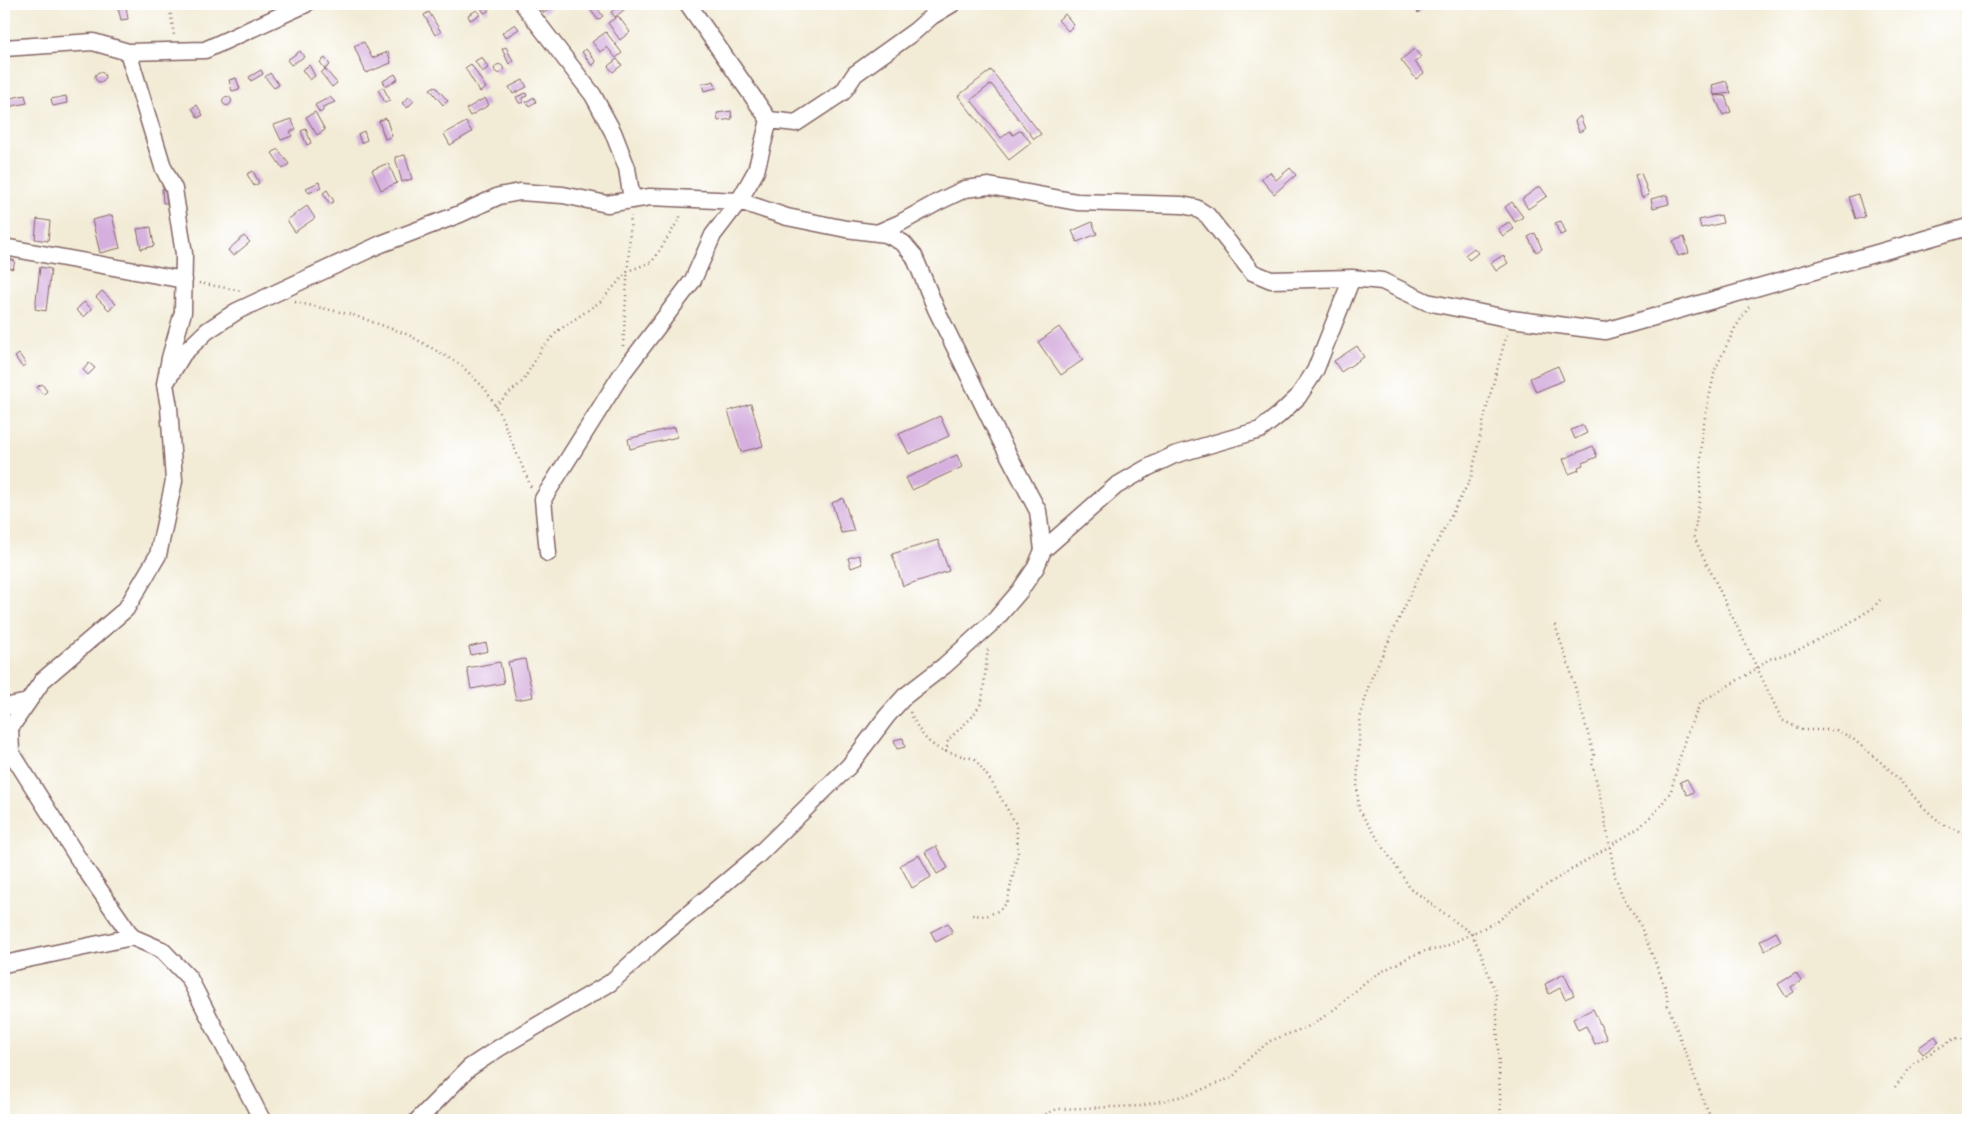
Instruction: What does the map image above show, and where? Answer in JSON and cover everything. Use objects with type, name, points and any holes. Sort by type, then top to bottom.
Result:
[{"type":"street","points":[[4,48],[93,42],[128,52],[205,50],[306,4]]},
{"type":"street","points":[[523,4],[594,95],[627,168],[632,200]]},
{"type":"street","points":[[688,4],[769,120],[796,123],[843,92],[855,74],[915,31],[932,16],[952,4]]},
{"type":"street","points":[[128,52],[164,167],[174,189],[184,254],[183,312],[165,384],[169,407],[174,481],[158,555],[126,609],[43,680],[10,728],[11,752],[83,866],[132,937],[162,950],[188,978],[262,1120]]},
{"type":"street","points":[[548,553],[543,499],[621,375],[693,280],[713,235],[739,201],[756,171],[769,120]]},
{"type":"street","points":[[877,233],[965,189],[989,186],[1077,202],[1182,205],[1196,208],[1207,215],[1252,272],[1271,280],[1352,278],[1382,281],[1427,302],[1511,319],[1605,331],[1968,227]]},
{"type":"street","points":[[165,384],[183,354],[207,331],[237,311],[381,244],[460,214],[499,196],[520,192],[563,195],[607,204],[650,197],[739,201],[787,217],[886,234],[903,243],[914,256],[945,326],[1038,511],[1043,550]]},
{"type":"street","points":[[4,246],[184,280]]},
{"type":"street","points":[[418,1120],[469,1068],[498,1048],[610,983],[656,941],[757,856],[849,766],[887,716],[905,696],[944,666],[995,620],[1019,592],[1036,567],[1043,550],[1116,486],[1174,455],[1260,430],[1279,415],[1298,397],[1315,371],[1352,278]]},
{"type":"street","points":[[4,707],[28,702]]},
{"type":"street","points":[[4,964],[132,937]]},
{"type":"path","points":[[169,4],[177,51]]},
{"type":"path","points":[[495,406],[523,381],[542,348],[559,330],[600,302],[628,271],[652,262],[680,218],[681,198]]},
{"type":"path","points":[[623,346],[632,200]]},
{"type":"path","points":[[184,280],[269,296],[353,315],[409,335],[461,365],[486,390],[531,487],[543,499]]},
{"type":"path","points":[[1763,286],[1735,328],[1715,370],[1702,431],[1700,495],[1694,537],[1758,668],[1761,680],[1782,720],[1802,730],[1836,730],[1852,738],[1891,771],[1923,807],[1942,824],[1968,835]]},
{"type":"path","points":[[1501,1120],[1496,995],[1482,953],[1472,934],[1410,888],[1359,810],[1357,788],[1360,719],[1370,681],[1418,578],[1471,478],[1511,319]]},
{"type":"path","points":[[1032,1120],[1056,1109],[1140,1106],[1191,1094],[1233,1078],[1249,1058],[1270,1041],[1312,1025],[1336,1008],[1370,978],[1411,956],[1428,950],[1440,950],[1498,921],[1528,897],[1639,828],[1659,808],[1671,791],[1686,735],[1701,702],[1758,668],[1769,658],[1794,652],[1821,639],[1873,608],[1880,600]]},
{"type":"path","points":[[1555,625],[1570,669],[1594,755],[1592,763],[1615,876],[1622,895],[1639,922],[1666,990],[1668,1006],[1704,1097],[1708,1112],[1713,1120]]},
{"type":"path","points":[[946,752],[948,740],[972,718],[982,702],[988,648]]},
{"type":"path","points":[[905,696],[920,733],[934,746],[946,752],[975,759],[991,781],[1016,824],[1018,852],[1007,903],[998,911],[986,916],[971,915]]},
{"type":"path","points":[[1895,1087],[1914,1062],[1955,1038],[1968,1040]]},
{"type":"building","points":[[479,4],[485,4],[489,11],[484,13]]},
{"type":"building","points":[[538,4],[549,4],[552,7],[544,13]]},
{"type":"building","points":[[586,4],[594,4],[603,16],[598,20]]},
{"type":"building","points":[[621,4],[629,6],[615,17],[611,12]]},
{"type":"building","points":[[1411,4],[1430,4],[1418,13]]},
{"type":"building","points":[[126,7],[128,19],[121,20],[118,8]]},
{"type":"building","points":[[477,10],[480,15],[470,20],[468,15]]},
{"type":"building","points":[[429,12],[441,32],[435,35],[424,15]]},
{"type":"building","points":[[1065,14],[1074,25],[1068,31],[1058,20]]},
{"type":"building","points":[[618,16],[630,32],[620,40],[608,23]]},
{"type":"building","points":[[515,24],[519,29],[505,38],[502,33]]},
{"type":"building","points":[[606,32],[622,53],[616,58],[607,47],[600,52],[592,42]]},
{"type":"building","points":[[364,42],[372,58],[388,52],[391,63],[366,73],[354,46]]},
{"type":"building","points":[[506,47],[513,61],[509,64],[502,49]]},
{"type":"building","points":[[586,49],[596,62],[592,66],[582,52]]},
{"type":"building","points":[[1414,49],[1421,57],[1415,62],[1424,73],[1416,79],[1401,60]]},
{"type":"building","points":[[300,51],[304,57],[291,65],[287,60]]},
{"type":"building","points":[[482,57],[488,68],[482,72],[475,61]]},
{"type":"building","points":[[325,58],[330,65],[325,69],[320,62]]},
{"type":"building","points":[[617,59],[622,65],[613,72],[608,66]]},
{"type":"building","points":[[471,64],[486,88],[480,92],[465,68]]},
{"type":"building","points":[[499,64],[504,69],[499,74],[494,69]]},
{"type":"building","points":[[309,65],[315,76],[310,80],[302,70]]},
{"type":"building","points":[[325,69],[337,83],[332,87],[321,73]]},
{"type":"building","points":[[261,70],[263,74],[251,81],[249,77]]},
{"type":"building","points":[[991,70],[1041,134],[1034,139],[991,84],[971,100],[1001,138],[1010,131],[1013,135],[1021,130],[1031,143],[1009,160],[958,96]]},
{"type":"building","points":[[100,72],[105,77],[100,82],[95,77]]},
{"type":"building","points":[[270,73],[279,85],[274,88],[265,77]]},
{"type":"building","points":[[395,74],[398,79],[386,86],[383,81]]},
{"type":"building","points":[[236,78],[240,89],[232,91],[229,80]]},
{"type":"building","points":[[523,80],[527,87],[513,94],[509,87]]},
{"type":"building","points":[[714,81],[716,88],[704,91],[702,84]]},
{"type":"building","points":[[1726,81],[1731,93],[1714,95],[1712,85]]},
{"type":"building","points":[[435,86],[448,101],[443,105],[430,89]]},
{"type":"building","points":[[383,87],[390,100],[385,102],[378,90]]},
{"type":"building","points":[[526,93],[527,96],[522,98],[523,103],[519,103],[516,97]]},
{"type":"building","points":[[25,95],[27,103],[8,107],[7,99]]},
{"type":"building","points":[[1714,95],[1725,96],[1731,112],[1723,115]]},
{"type":"building","points":[[66,96],[67,103],[53,106],[51,99]]},
{"type":"building","points":[[227,97],[231,101],[227,105],[223,101]]},
{"type":"building","points":[[330,97],[335,102],[323,107],[323,111],[320,113],[315,105]]},
{"type":"building","points":[[409,97],[414,101],[407,108],[402,103]]},
{"type":"building","points":[[534,97],[536,102],[529,106],[526,102]]},
{"type":"building","points":[[485,98],[489,105],[470,116],[466,109]]},
{"type":"building","points":[[197,105],[203,115],[198,118],[192,108]]},
{"type":"building","points":[[731,111],[732,119],[718,121],[717,113]]},
{"type":"building","points":[[315,112],[325,130],[317,135],[306,117]]},
{"type":"building","points":[[1580,116],[1585,129],[1579,132],[1575,121]]},
{"type":"building","points":[[386,118],[392,136],[385,139],[379,121]]},
{"type":"building","points":[[291,119],[296,129],[290,132],[292,136],[281,140],[274,125]]},
{"type":"building","points":[[466,122],[472,132],[450,145],[444,134]]},
{"type":"building","points":[[306,129],[311,143],[307,145],[301,131]]},
{"type":"building","points":[[364,131],[367,140],[361,143],[358,134]]},
{"type":"building","points":[[278,149],[289,164],[283,169],[272,153]]},
{"type":"building","points":[[405,155],[412,179],[402,182],[395,157]]},
{"type":"building","points":[[388,163],[397,183],[381,190],[372,170]]},
{"type":"building","points":[[1290,168],[1296,175],[1274,194],[1261,179],[1270,172],[1276,180]]},
{"type":"building","points":[[253,171],[259,183],[254,186],[247,174]]},
{"type":"building","points":[[1641,173],[1649,195],[1642,198],[1635,175]]},
{"type":"building","points":[[319,182],[321,187],[309,193],[306,188]]},
{"type":"building","points":[[1540,186],[1547,196],[1528,209],[1522,199]]},
{"type":"building","points":[[168,188],[170,203],[163,203],[162,189]]},
{"type":"building","points":[[327,190],[334,201],[330,204],[323,193]]},
{"type":"building","points":[[1858,194],[1865,217],[1856,219],[1849,197]]},
{"type":"building","points":[[1667,195],[1669,204],[1653,208],[1651,199]]},
{"type":"building","points":[[1512,202],[1523,217],[1515,222],[1505,207]]},
{"type":"building","points":[[307,206],[315,218],[295,232],[287,220]]},
{"type":"building","points":[[112,215],[120,248],[100,253],[92,220]]},
{"type":"building","points":[[1721,215],[1723,223],[1701,228],[1699,220]]},
{"type":"building","points":[[37,219],[50,221],[48,241],[35,239]]},
{"type":"building","points":[[1561,221],[1566,233],[1560,235],[1555,223]]},
{"type":"building","points":[[1092,222],[1097,234],[1077,242],[1072,231]]},
{"type":"building","points":[[1509,222],[1514,229],[1503,236],[1498,229]]},
{"type":"building","points":[[151,227],[154,246],[141,249],[137,229]]},
{"type":"building","points":[[1535,233],[1542,249],[1536,252],[1528,237]]},
{"type":"building","points":[[244,236],[250,242],[233,256],[228,250]]},
{"type":"building","points":[[1684,237],[1689,253],[1678,256],[1673,241]]},
{"type":"building","points":[[1474,248],[1478,253],[1469,260],[1465,255]]},
{"type":"building","points":[[1503,255],[1508,263],[1496,271],[1491,263]]},
{"type":"building","points":[[4,257],[15,261],[13,269],[4,266]]},
{"type":"building","points":[[40,267],[51,269],[46,311],[35,309]]},
{"type":"building","points":[[102,291],[116,304],[109,310],[96,297]]},
{"type":"building","points":[[84,302],[92,309],[84,317],[76,310]]},
{"type":"building","points":[[1059,327],[1083,360],[1061,375],[1038,342]]},
{"type":"building","points":[[1357,346],[1364,357],[1341,372],[1334,361]]},
{"type":"building","points":[[19,354],[26,364],[22,367],[15,357]]},
{"type":"building","points":[[89,363],[95,368],[88,375],[83,370]]},
{"type":"building","points":[[1558,366],[1564,380],[1536,392],[1530,378]]},
{"type":"building","points":[[42,384],[47,391],[43,395],[37,387]]},
{"type":"building","points":[[751,404],[763,446],[741,452],[728,411]]},
{"type":"building","points":[[940,416],[949,436],[909,454],[899,434]]},
{"type":"building","points":[[1583,425],[1587,433],[1575,439],[1571,430]]},
{"type":"building","points":[[675,427],[677,437],[630,449],[628,439]]},
{"type":"building","points":[[1593,446],[1597,457],[1582,463],[1583,465],[1578,467],[1579,470],[1569,474],[1563,459]]},
{"type":"building","points":[[957,455],[962,467],[912,490],[906,478]]},
{"type":"building","points":[[843,498],[854,531],[841,533],[832,503]]},
{"type":"building","points":[[938,540],[949,571],[903,586],[892,554]]},
{"type":"building","points":[[859,555],[862,564],[851,568],[848,558]]},
{"type":"building","points":[[486,643],[488,651],[471,655],[469,647]]},
{"type":"building","points":[[525,659],[533,697],[516,700],[508,662]]},
{"type":"building","points":[[500,662],[504,683],[471,689],[467,668]]},
{"type":"building","points":[[903,738],[905,747],[897,749],[894,740]]},
{"type":"building","points":[[1687,779],[1694,792],[1687,795],[1680,782]]},
{"type":"building","points":[[936,846],[948,868],[937,874],[925,852]]},
{"type":"building","points":[[919,855],[931,877],[912,888],[900,865]]},
{"type":"building","points":[[948,923],[953,933],[936,942],[931,932]]},
{"type":"building","points":[[1776,932],[1781,941],[1765,951],[1760,941]]},
{"type":"building","points":[[1796,973],[1801,981],[1791,987],[1794,992],[1786,997],[1778,984]]},
{"type":"building","points":[[1564,974],[1574,995],[1565,999],[1560,988],[1549,994],[1545,984]]},
{"type":"building","points":[[1593,1009],[1607,1039],[1595,1044],[1586,1026],[1578,1030],[1573,1019]]},
{"type":"building","points":[[1935,1036],[1939,1042],[1923,1054],[1918,1048]]}]
